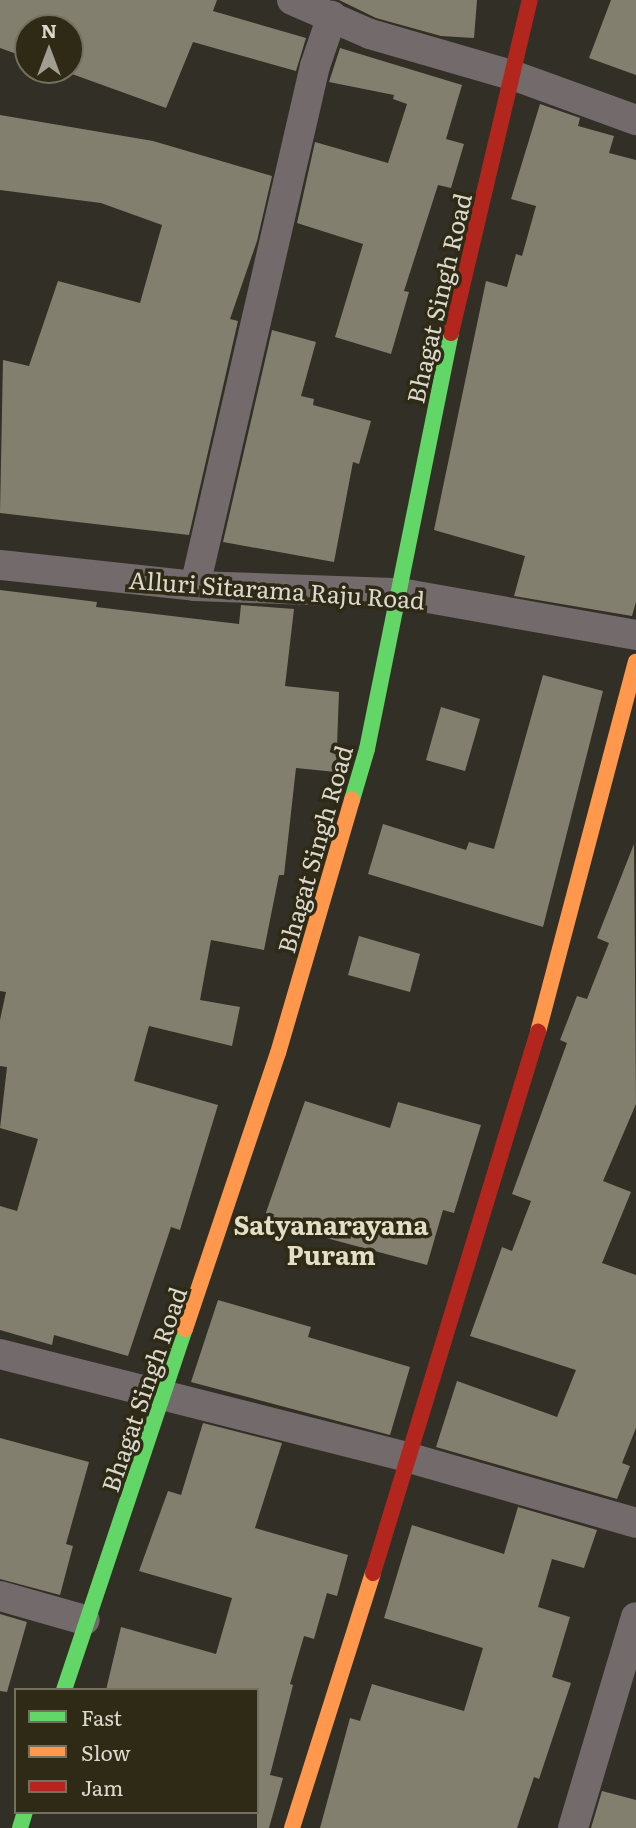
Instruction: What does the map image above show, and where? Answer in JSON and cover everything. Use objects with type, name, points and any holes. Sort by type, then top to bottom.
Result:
[{"type":"street","points":[[292,0],[370,34],[515,76],[636,120]]},
{"type":"street","name":"Bhagat Singh Road","points":[[65,1688],[85,1620],[165,1397],[278,1054],[367,749],[454,320],[515,76],[530,0]]},
{"type":"street","points":[[195,586],[315,66],[332,16]]},
{"type":"street","name":"Alluri Sitarama Raju Road","points":[[0,565],[195,586],[400,593],[636,635]]},
{"type":"street","points":[[292,1828],[410,1458],[561,954],[636,662]]},
{"type":"street","points":[[0,1354],[410,1458],[636,1523]]},
{"type":"street","points":[[0,1596],[85,1620]]},
{"type":"street","points":[[573,1828],[636,1617]]},
{"type":"building","points":[[0,0],[217,0],[213,11],[306,38],[296,71],[193,42],[166,108],[84,78],[84,14],[14,14],[14,53],[0,48]]},
{"type":"building","points":[[339,0],[477,0],[474,38],[441,36],[376,18]]},
{"type":"building","points":[[611,0],[636,0],[636,75],[589,58]]},
{"type":"building","points":[[340,48],[462,85],[446,139],[464,144],[451,188],[438,185],[404,291],[409,292],[391,354],[335,337],[363,244],[297,223],[315,142],[388,163],[407,104],[393,99],[394,95],[329,82]]},
{"type":"building","points":[[540,104],[580,118],[578,126],[614,136],[609,153],[636,160],[636,602],[632,616],[514,596],[525,556],[434,530],[486,281],[507,287],[516,254],[522,256],[536,206],[511,199]]},
{"type":"building","points":[[0,115],[153,141],[272,176],[257,241],[230,319],[238,321],[189,535],[0,513],[3,360],[29,366],[58,281],[140,303],[162,225],[101,203],[0,190]]},
{"type":"building","points":[[272,330],[316,342],[301,396],[314,399],[313,405],[371,421],[359,464],[353,462],[334,562],[223,542]]},
{"type":"building","points":[[0,590],[97,602],[96,607],[239,624],[241,605],[294,609],[285,686],[339,692],[336,772],[296,768],[284,875],[279,875],[264,950],[211,940],[200,1000],[240,1007],[232,1046],[149,1026],[134,1081],[218,1105],[180,1230],[171,1227],[128,1356],[54,1335],[52,1345],[0,1330],[0,1206],[17,1211],[38,1139],[0,1128],[7,1067],[0,1066],[0,1020],[6,992],[0,991]]},
{"type":"building","points":[[543,675],[603,691],[543,927],[368,874],[383,824],[466,850],[469,842],[494,849]]},
{"type":"building","points":[[441,707],[480,719],[465,771],[426,760]]},
{"type":"building","points":[[634,844],[636,1104],[603,1181],[631,1192],[602,1263],[636,1275],[636,1428],[622,1463],[630,1466],[617,1499],[436,1447],[457,1381],[557,1417],[576,1370],[470,1336],[502,1247],[512,1251],[531,1201],[512,1194],[567,1043],[560,1040],[577,996],[587,999],[609,943],[597,938]]},
{"type":"building","points":[[359,936],[420,954],[410,992],[348,975]]},
{"type":"building","points":[[305,1101],[390,1128],[398,1102],[481,1125],[454,1213],[443,1210],[427,1265],[263,1221]]},
{"type":"building","points":[[218,1300],[311,1327],[308,1337],[410,1367],[390,1435],[191,1382]]},
{"type":"building","points":[[203,1423],[282,1443],[255,1528],[348,1555],[337,1596],[327,1593],[314,1639],[304,1636],[290,1684],[293,1685],[270,1775],[283,1778],[269,1828],[257,1828],[259,1688],[106,1688],[121,1627],[216,1654],[232,1598],[139,1571],[168,1491],[181,1495]]},
{"type":"building","points":[[0,1438],[89,1462],[66,1544],[73,1546],[60,1595],[0,1579]]},
{"type":"building","points":[[518,1507],[597,1530],[584,1568],[552,1559],[538,1607],[570,1617],[552,1677],[571,1683],[539,1779],[534,1777],[517,1828],[320,1828],[350,1718],[360,1721],[372,1684],[464,1711],[483,1648],[384,1618],[412,1525],[504,1554]]},
{"type":"building","points":[[0,1614],[27,1622],[7,1692],[0,1691]]},
{"type":"building","points":[[602,1791],[636,1800],[636,1828],[591,1828]]},
{"type":"traffic: fast","points":[[352,800],[367,749],[451,333]]},
{"type":"traffic: fast","points":[[65,1688],[185,1329]]},
{"type":"traffic: fast","points":[[20,1828],[24,1814]]},
{"type":"traffic: slow","points":[[538,1032],[636,662]]},
{"type":"traffic: slow","points":[[185,1329],[278,1053],[352,800]]},
{"type":"traffic: slow","points":[[292,1828],[373,1573]]},
{"type":"traffic: jam","points":[[451,333],[530,0]]},
{"type":"traffic: jam","points":[[373,1573],[538,1032]]},
{"type":"district","name":"Satyanarayana Puram","points":[[331,1239]]}]
